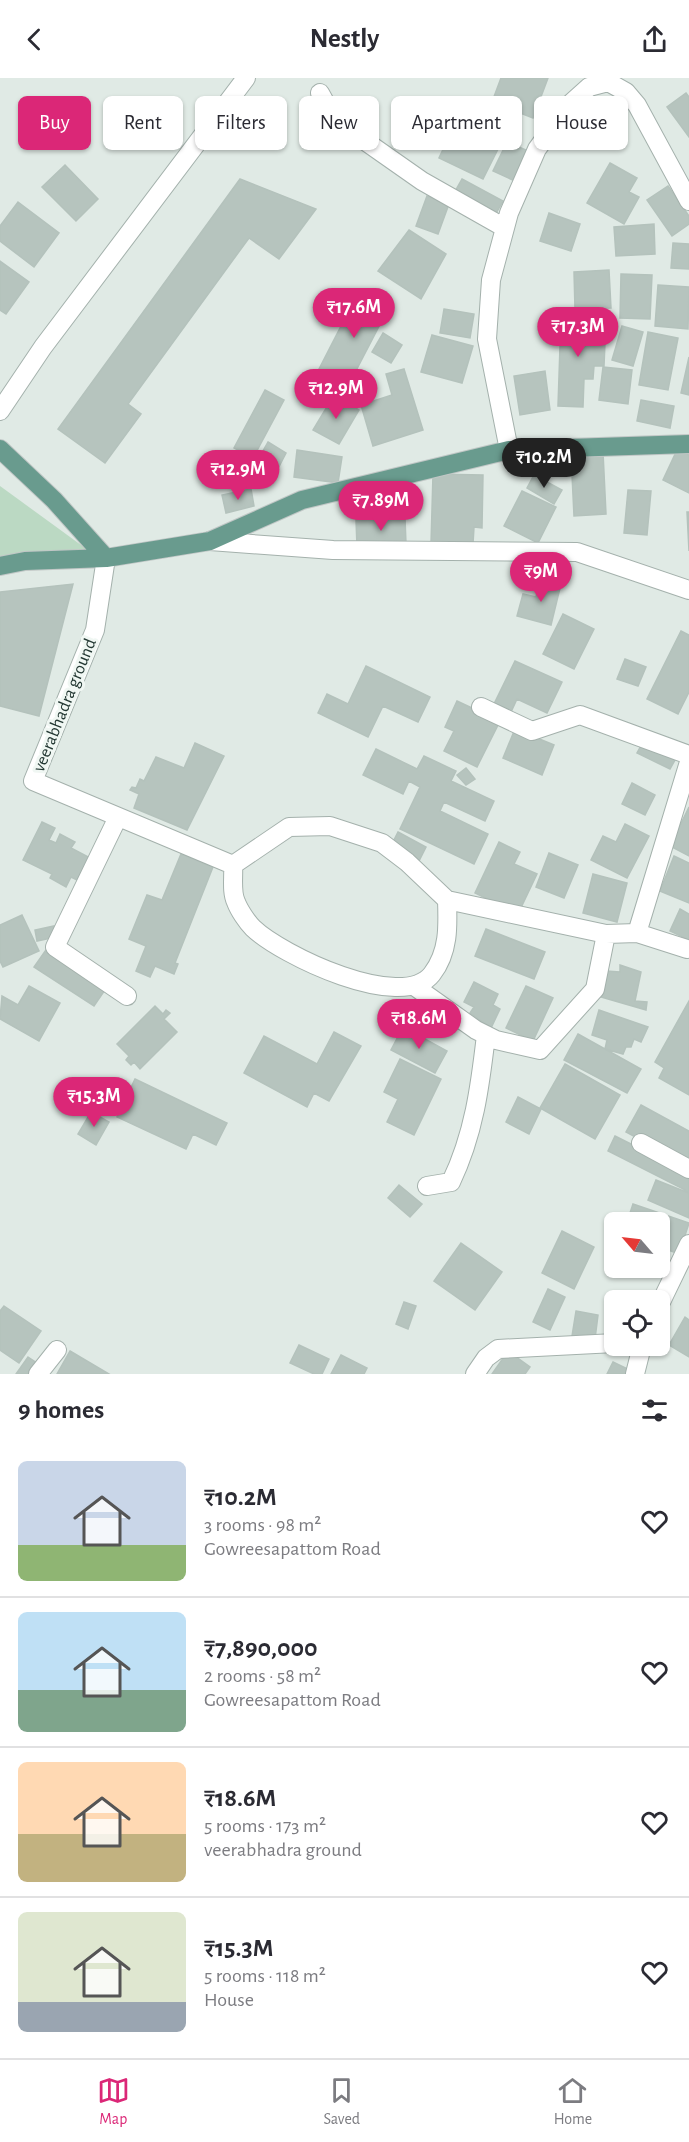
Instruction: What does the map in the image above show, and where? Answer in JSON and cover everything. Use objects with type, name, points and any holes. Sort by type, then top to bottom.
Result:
[{"type":"main road","points":[[0,566],[25,561],[106,558],[210,541],[302,500],[509,450],[689,444]]},
{"type":"main road","points":[[0,449],[54,500],[106,558]]},
{"type":"street","points":[[0,411],[43,347],[246,78]]},
{"type":"street","points":[[509,450],[487,339],[491,280],[505,228],[537,149],[589,82],[608,82],[626,92],[637,105],[689,201]]},
{"type":"street","points":[[320,93],[335,120],[422,181],[505,228]]},
{"type":"street","points":[[210,541],[333,550],[577,552],[689,590]]},
{"type":"street","name":"veerabhadra ground","points":[[106,558],[96,630],[33,781],[233,865]]},
{"type":"street","points":[[481,707],[532,731],[580,715],[689,755]]},
{"type":"street","points":[[637,933],[689,762]]},
{"type":"street","points":[[118,817],[55,947],[127,996]]},
{"type":"street","points":[[447,900],[448,939],[431,975],[414,986],[388,988],[351,979],[291,956],[253,928],[235,900],[233,865],[288,827],[330,826],[382,843],[407,862],[447,900],[606,934],[637,933],[687,949]]},
{"type":"street","points":[[414,986],[486,1035],[540,1050],[568,1022],[595,988],[606,934]]},
{"type":"street","points":[[427,1186],[451,1182],[465,1154],[479,1101],[486,1035]]},
{"type":"street","points":[[641,1143],[689,1169]]},
{"type":"street","points":[[667,1290],[689,1244]]},
{"type":"street","points":[[476,1374],[486,1358],[498,1349],[604,1344]]},
{"type":"street","points":[[38,1374],[57,1350]]},
{"type":"street","points":[[635,1374],[640,1356]]},
{"type":"green space","points":[[0,486],[92,553],[0,556]]},
{"type":"building","points":[[501,78],[548,78],[541,96],[534,96],[533,118],[522,114],[522,96],[494,96]]},
{"type":"building","points":[[686,93],[689,97],[689,137],[667,107]]},
{"type":"building","points":[[522,148],[528,151],[515,181],[493,171],[503,150]]},
{"type":"building","points":[[443,150],[498,150],[483,179],[439,158]]},
{"type":"building","points":[[610,163],[637,178],[629,192],[639,197],[624,224],[587,203]]},
{"type":"building","points":[[65,165],[98,199],[76,221],[42,187]]},
{"type":"building","points":[[240,179],[316,209],[279,259],[249,238],[128,404],[141,414],[105,463],[58,429]]},
{"type":"building","points":[[462,179],[503,201],[494,217],[453,195]]},
{"type":"building","points":[[668,186],[689,216],[689,224],[672,236],[647,200]]},
{"type":"building","points":[[427,196],[449,204],[438,234],[416,226]]},
{"type":"building","points":[[18,202],[59,233],[34,267],[0,241],[0,226]]},
{"type":"building","points":[[549,213],[580,224],[571,251],[540,241]]},
{"type":"building","points":[[654,224],[655,254],[616,256],[614,227]]},
{"type":"building","points":[[409,230],[446,254],[421,299],[378,271]]},
{"type":"building","points":[[673,243],[689,244],[689,269],[671,268]]},
{"type":"building","points":[[0,261],[29,282],[6,314],[0,310]]},
{"type":"building","points":[[609,270],[611,308],[575,309],[574,272]]},
{"type":"building","points":[[621,274],[652,275],[650,319],[620,318]]},
{"type":"building","points":[[658,285],[689,287],[688,329],[655,326]]},
{"type":"building","points":[[360,289],[390,305],[347,388],[317,373]]},
{"type":"building","points":[[444,309],[474,314],[470,338],[440,333]]},
{"type":"building","points":[[561,317],[601,318],[600,343],[605,343],[604,366],[594,366],[593,379],[584,379],[583,407],[558,406]]},
{"type":"building","points":[[622,326],[643,332],[633,366],[612,360]]},
{"type":"building","points":[[648,332],[678,338],[668,390],[639,385]]},
{"type":"building","points":[[383,333],[402,345],[391,363],[372,352]]},
{"type":"building","points":[[432,335],[473,346],[462,383],[421,372]]},
{"type":"building","points":[[689,357],[689,395],[681,393]]},
{"type":"building","points":[[603,367],[632,370],[628,404],[599,400]]},
{"type":"building","points":[[404,369],[423,430],[373,446],[361,405],[392,395],[386,374]]},
{"type":"building","points":[[545,371],[550,410],[520,415],[514,376]]},
{"type":"building","points":[[265,390],[284,400],[253,458],[234,448]]},
{"type":"building","points":[[334,395],[359,410],[339,444],[313,430]]},
{"type":"building","points":[[641,400],[674,406],[670,428],[637,421]]},
{"type":"building","points":[[268,442],[286,453],[270,484],[250,474]]},
{"type":"building","points":[[297,450],[342,457],[338,483],[294,477]]},
{"type":"building","points":[[677,450],[689,455],[689,493],[663,480]]},
{"type":"building","points":[[603,452],[606,514],[574,516],[571,454]]},
{"type":"building","points":[[433,474],[483,475],[482,528],[474,527],[473,544],[431,544]]},
{"type":"building","points":[[534,475],[562,490],[554,504],[527,488]]},
{"type":"building","points":[[251,489],[254,506],[226,513],[222,495]]},
{"type":"building","points":[[628,490],[651,491],[647,535],[624,533]]},
{"type":"building","points":[[522,491],[556,507],[538,543],[504,526]]},
{"type":"building","points":[[687,512],[689,512],[689,551]]},
{"type":"building","points":[[405,518],[406,544],[357,546],[356,520]]},
{"type":"building","points":[[540,578],[561,584],[551,625],[517,616],[523,594],[536,597]]},
{"type":"building","points":[[73,584],[39,716],[0,706],[0,592]]},
{"type":"building","points":[[563,614],[594,629],[574,669],[543,654]]},
{"type":"building","points":[[681,631],[689,635],[689,692],[678,714],[647,699]]},
{"type":"building","points":[[625,659],[646,667],[638,686],[617,679]]},
{"type":"building","points":[[515,661],[562,682],[547,713],[517,699],[511,712],[494,704]]},
{"type":"building","points":[[366,666],[430,697],[418,722],[383,706],[368,737],[318,713],[327,694],[348,704]]},
{"type":"building","points":[[457,701],[500,721],[477,767],[444,751],[454,731],[445,727]]},
{"type":"building","points":[[515,729],[554,745],[542,775],[503,758]]},
{"type":"building","points":[[195,743],[224,756],[187,830],[134,808],[139,794],[130,790],[132,787],[136,788],[140,779],[144,781],[156,757],[184,768]]},
{"type":"building","points":[[642,744],[675,760],[670,769],[637,753]]},
{"type":"building","points":[[376,749],[417,769],[424,756],[456,771],[451,781],[494,801],[485,821],[444,802],[440,811],[488,834],[474,864],[400,829],[420,787],[409,781],[403,794],[363,775]]},
{"type":"building","points":[[466,768],[475,779],[466,785],[457,775]]},
{"type":"building","points":[[632,783],[655,795],[645,815],[622,804]]},
{"type":"building","points":[[689,807],[689,856],[670,846]]},
{"type":"building","points":[[42,822],[55,828],[49,840],[56,843],[60,834],[75,842],[71,848],[94,860],[86,875],[81,872],[77,880],[71,877],[66,887],[50,878],[52,874],[23,860]]},
{"type":"building","points":[[625,824],[649,836],[627,878],[591,860],[603,836],[616,842]]},
{"type":"building","points":[[398,832],[426,847],[419,861],[391,846]]},
{"type":"building","points":[[499,842],[520,852],[514,864],[537,874],[518,914],[475,893]]},
{"type":"building","points":[[549,853],[578,865],[564,898],[536,887]]},
{"type":"building","points":[[181,854],[213,867],[175,963],[178,964],[174,974],[155,966],[150,977],[136,971],[146,946],[129,939],[147,895],[162,900]]},
{"type":"building","points":[[674,856],[689,863],[689,903],[660,891]]},
{"type":"building","points":[[593,874],[627,883],[617,922],[583,913]]},
{"type":"building","points":[[680,909],[689,914],[689,940],[670,931]]},
{"type":"building","points":[[22,915],[39,951],[3,967],[0,961],[0,925]]},
{"type":"building","points":[[54,926],[56,937],[37,941],[35,930]]},
{"type":"building","points":[[486,929],[545,952],[534,979],[475,956]]},
{"type":"building","points":[[48,947],[107,987],[94,1006],[34,967]]},
{"type":"building","points":[[620,965],[641,972],[635,1001],[647,1002],[646,1010],[601,997],[607,971],[620,972]]},
{"type":"building","points":[[474,982],[498,994],[493,1005],[500,1009],[491,1028],[470,1013],[474,1007],[464,1002]]},
{"type":"building","points":[[29,986],[60,1003],[39,1041],[0,1019],[2,996],[18,1005]]},
{"type":"building","points":[[526,986],[553,998],[533,1041],[506,1028]]},
{"type":"building","points":[[689,1001],[689,1095],[659,1078],[664,1068],[655,1062]]},
{"type":"building","points":[[155,1006],[163,1014],[166,1010],[170,1013],[164,1019],[177,1032],[140,1069],[134,1062],[131,1065],[126,1060],[129,1056],[117,1044]]},
{"type":"building","points":[[599,1010],[648,1027],[641,1042],[634,1039],[631,1047],[626,1047],[623,1054],[605,1049],[607,1040],[592,1035]]},
{"type":"building","points":[[403,1027],[447,1051],[435,1073],[391,1050]]},
{"type":"building","points":[[334,1032],[361,1046],[329,1101],[314,1093],[307,1107],[244,1073],[264,1036],[317,1064]]},
{"type":"building","points":[[578,1034],[641,1069],[627,1093],[564,1060]]},
{"type":"building","points":[[400,1059],[441,1079],[414,1135],[387,1122],[398,1099],[384,1092]]},
{"type":"building","points":[[565,1064],[620,1095],[595,1139],[540,1108]]},
{"type":"building","points":[[135,1079],[227,1123],[216,1145],[193,1134],[186,1149],[117,1117]]},
{"type":"building","points":[[518,1097],[541,1109],[529,1134],[506,1122]]},
{"type":"building","points":[[641,1105],[689,1131],[689,1166],[626,1132]]},
{"type":"building","points":[[91,1112],[109,1122],[96,1145],[78,1134]]},
{"type":"building","points":[[615,1136],[689,1173],[689,1192],[608,1151]]},
{"type":"building","points":[[656,1180],[689,1193],[689,1218],[648,1200]]},
{"type":"building","points":[[399,1185],[422,1204],[410,1217],[388,1198]]},
{"type":"building","points":[[633,1204],[657,1212],[630,1212]]},
{"type":"building","points":[[670,1217],[689,1223],[679,1254],[670,1251]]},
{"type":"building","points":[[562,1231],[594,1247],[574,1289],[542,1273]]},
{"type":"building","points":[[461,1243],[502,1272],[475,1310],[434,1281]]},
{"type":"building","points":[[548,1289],[565,1297],[550,1330],[533,1322]]},
{"type":"building","points":[[404,1302],[416,1306],[408,1329],[396,1324]]},
{"type":"building","points":[[4,1306],[41,1331],[19,1363],[0,1350],[0,1311]]},
{"type":"building","points":[[576,1311],[598,1315],[595,1339],[572,1336]]},
{"type":"building","points":[[685,1317],[689,1320],[689,1357],[670,1346]]},
{"type":"building","points":[[299,1345],[329,1359],[322,1374],[314,1374],[290,1363]]},
{"type":"building","points":[[70,1351],[109,1374],[57,1374]]},
{"type":"building","points":[[508,1351],[530,1367],[525,1374],[492,1374]]},
{"type":"building","points":[[341,1355],[367,1368],[364,1374],[331,1374]]},
{"type":"building","points":[[28,1357],[40,1365],[34,1374],[16,1374]]},
{"type":"building","points":[[613,1362],[634,1372],[633,1374],[607,1374]]}]
